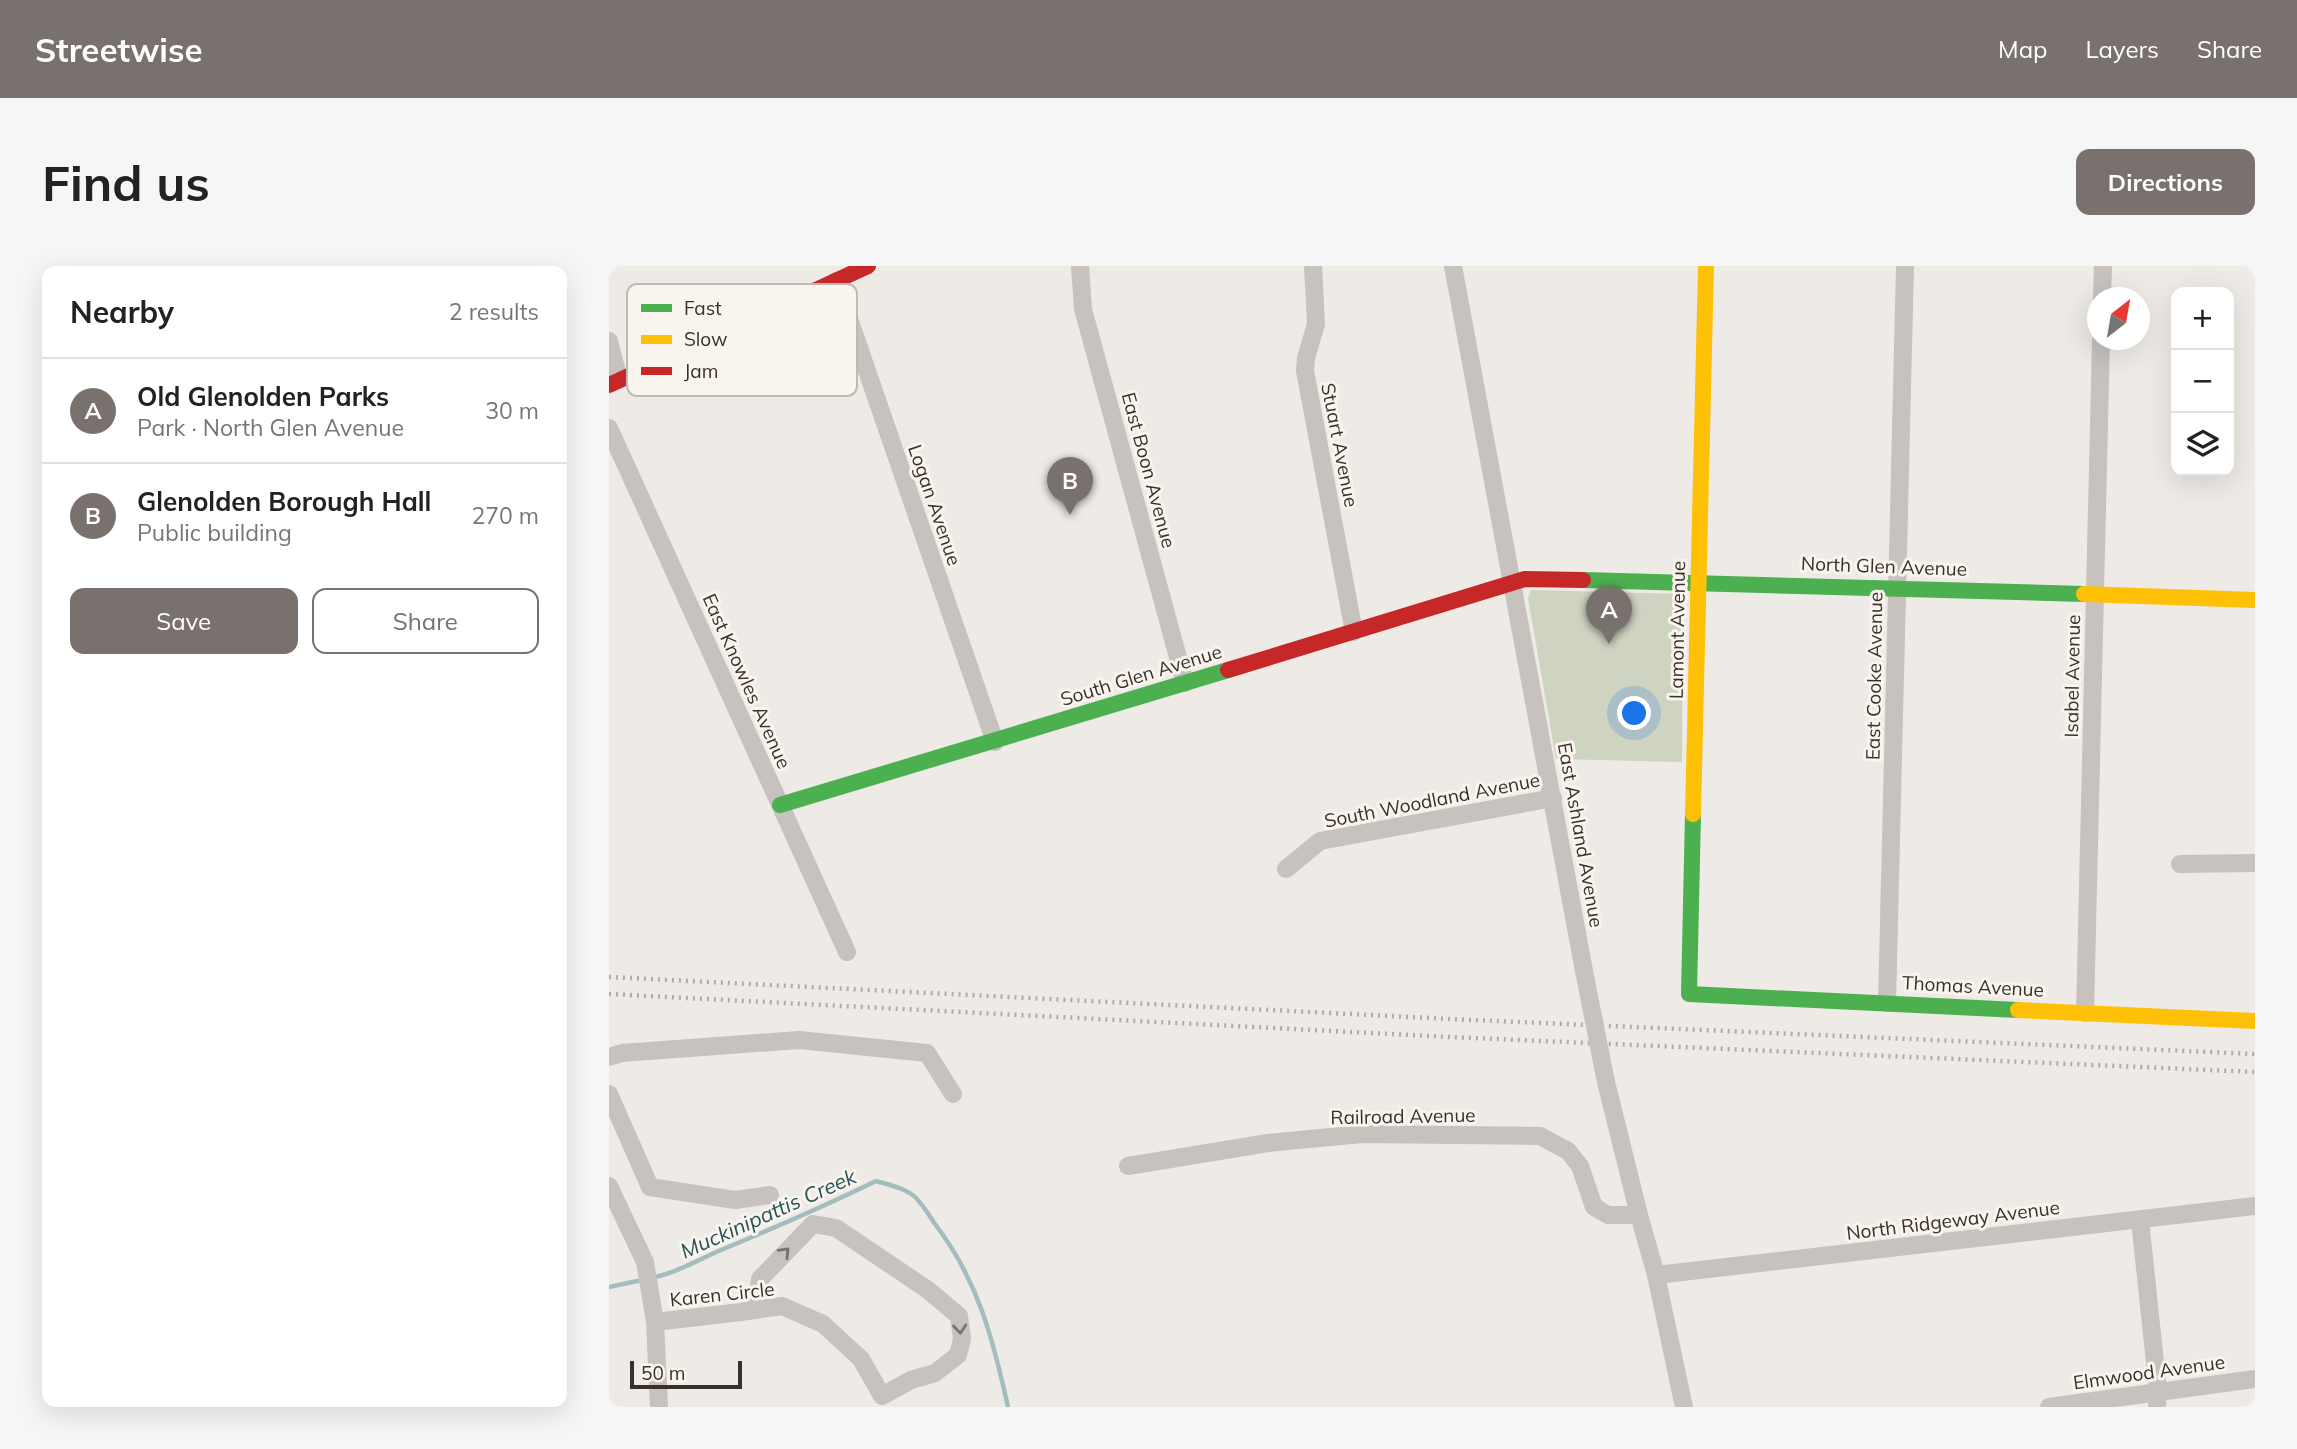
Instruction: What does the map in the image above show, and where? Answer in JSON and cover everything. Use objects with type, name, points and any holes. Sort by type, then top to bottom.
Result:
[{"type":"street","points":[[829,284],[869,266]]},
{"type":"street","name":"East Boon Avenue","points":[[1080,266],[1083,309],[1185,683]]},
{"type":"street","name":"Stuart Avenue","points":[[1313,266],[1316,324],[1305,371],[1354,632]]},
{"type":"street","name":"East Ashland Avenue","points":[[1453,266],[1584,971],[1607,1082],[1656,1275],[1684,1407]]},
{"type":"street","name":"Lamont Avenue","points":[[1689,994],[1706,266]]},
{"type":"street","name":"East Cooke Avenue","points":[[1887,1003],[1905,266]]},
{"type":"street","points":[[2102,287],[2103,266]]},
{"type":"street","points":[[609,341],[614,383]]},
{"type":"street","name":"Logan Avenue","points":[[857,342],[995,742]]},
{"type":"street","name":"Isabel Avenue","points":[[2085,1013],[2101,350]]},
{"type":"street","name":"East Knowles Avenue","points":[[609,428],[847,952]]},
{"type":"street","name":"North Glen Avenue","points":[[1513,582],[1536,577],[2255,600]]},
{"type":"street","name":"South Glen Avenue","points":[[780,805],[995,742],[1513,582]]},
{"type":"street","name":"South Woodland Avenue","points":[[1286,869],[1320,841],[1553,798]]},
{"type":"street","points":[[2180,864],[2255,863]]},
{"type":"street","name":"Thomas Avenue","points":[[1689,994],[2255,1021]]},
{"type":"street","points":[[609,1058],[622,1053],[799,1040],[863,1046],[927,1054],[953,1094]]},
{"type":"street","points":[[609,1094],[650,1187],[734,1200],[770,1195]]},
{"type":"street","name":"Railroad Avenue","points":[[1128,1166],[1268,1143],[1362,1134],[1540,1136],[1568,1151],[1580,1166],[1594,1207],[1608,1215],[1639,1215]]},
{"type":"street","points":[[609,1185],[645,1262],[654,1314],[659,1407]]},
{"type":"street","name":"North Ridgeway Avenue","points":[[1656,1275],[2255,1206]]},
{"type":"street","points":[[2140,1220],[2158,1399]]},
{"type":"street","name":"Karen Circle","points":[[654,1314],[755,1310],[782,1306],[823,1324],[861,1359],[882,1395],[911,1380],[935,1373],[958,1355],[962,1339],[959,1316],[928,1290],[836,1228],[813,1224],[760,1279],[755,1310]]},
{"type":"street","name":"Elmwood Avenue","points":[[2049,1407],[2158,1399],[2255,1379]]},
{"type":"green space","points":[[1531,590],[1683,594],[1682,762],[1556,759],[1528,598]]},
{"type":"waterway","name":"Muckinipattis Creek","points":[[651,1278],[687,1266],[876,1181],[897,1187],[912,1195],[921,1204],[962,1267],[990,1334],[1008,1407]]},
{"type":"waterway","name":"Muckinipattis Creek","points":[[609,1287],[642,1280]]},
{"type":"railway","points":[[609,977],[1450,1019],[2255,1054]]},
{"type":"railway","points":[[609,994],[1450,1037],[2255,1072]]},
{"type":"traffic: fast","points":[[1583,580],[2084,594]]},
{"type":"traffic: fast","points":[[780,805],[1228,670]]},
{"type":"traffic: fast","points":[[1693,814],[1689,994],[2018,1010]]},
{"type":"traffic: slow","points":[[1693,814],[1706,266]]},
{"type":"traffic: slow","points":[[2084,594],[2255,600]]},
{"type":"traffic: slow","points":[[2018,1010],[2255,1021]]},
{"type":"traffic: jam","points":[[829,284],[868,266]]},
{"type":"traffic: jam","points":[[609,385],[627,377]]},
{"type":"traffic: jam","points":[[1228,670],[1525,579],[1583,580]]},
{"type":"place","name":"Glenolden Borough Hall","points":[[1070,515]]},
{"type":"place","name":"Old Glenolden Parks","points":[[1609,644]]}]
